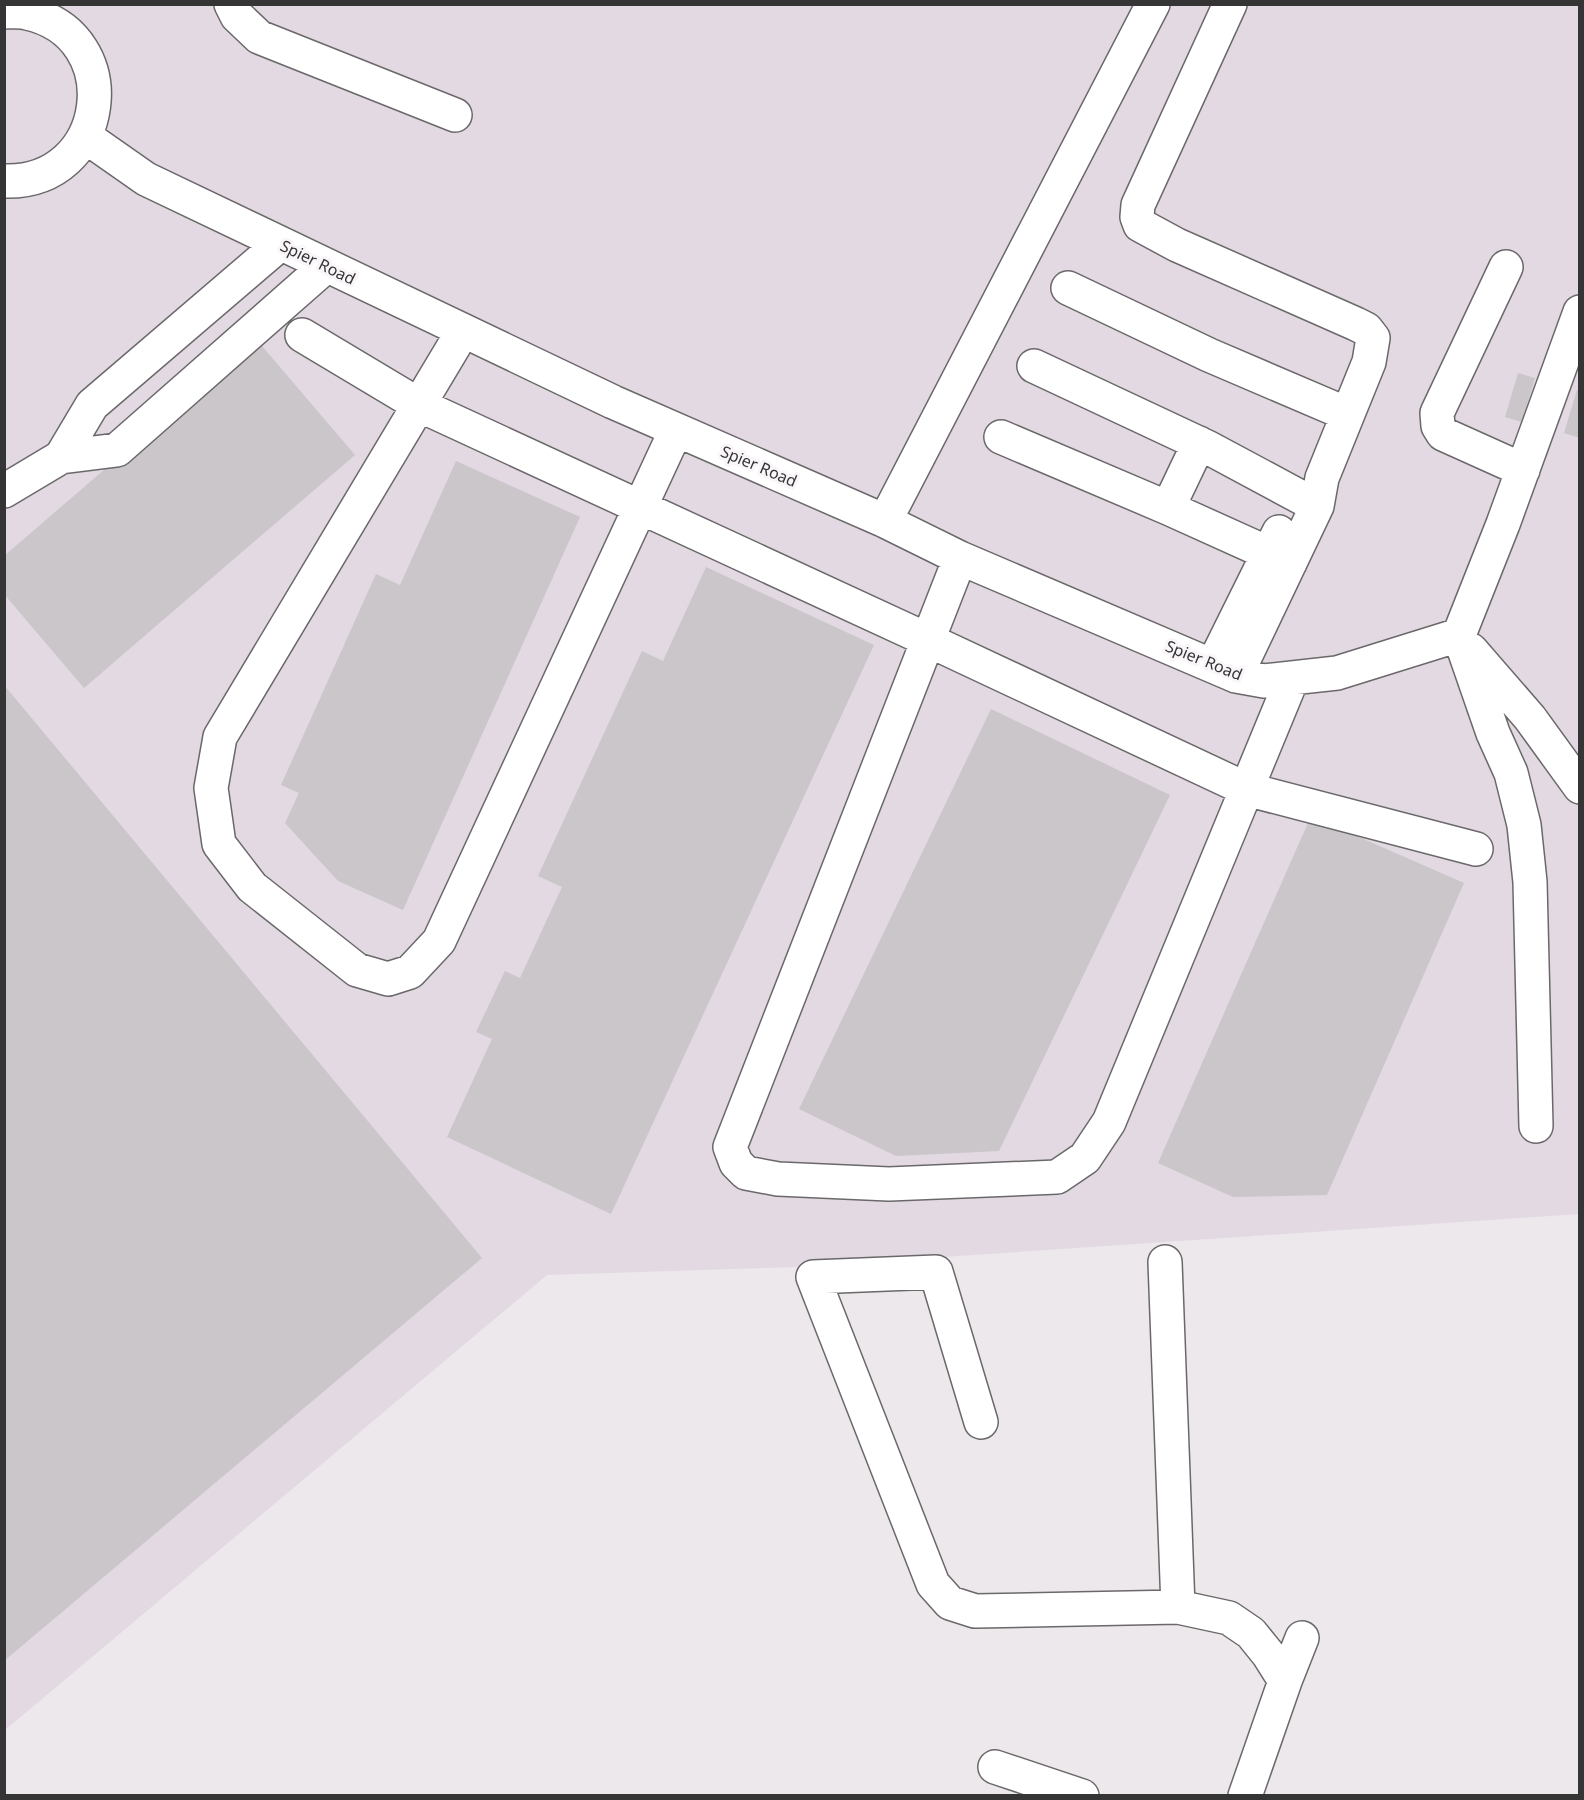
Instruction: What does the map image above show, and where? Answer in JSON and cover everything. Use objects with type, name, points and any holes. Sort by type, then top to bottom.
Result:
[{"type":"street","points":[[231,4],[237,16],[259,37],[455,115]]},
{"type":"street","points":[[885,521],[1153,4]]},
{"type":"street","points":[[1224,670],[1312,494],[1347,414],[1371,351],[1373,338],[1366,329],[1156,235],[1140,225],[1137,217],[1138,205],[1230,4]]},
{"type":"street","points":[[10,186],[46,174],[69,159],[86,137],[94,111],[95,84],[88,59],[73,37],[51,21],[20,10]]},
{"type":"street","name":"Spier Road","points":[[86,137],[146,179],[463,331],[676,430],[885,521],[960,558],[1224,670],[1264,681],[1337,673],[1458,635]]},
{"type":"street","points":[[61,457],[92,405],[280,244]]},
{"type":"street","points":[[4,491],[61,457],[117,450],[326,266]]},
{"type":"street","points":[[1506,267],[1437,413],[1438,426],[1443,434],[1523,470]]},
{"type":"street","points":[[1068,288],[1209,355],[1347,414]]},
{"type":"street","points":[[1536,1126],[1530,882],[1524,825],[1511,773],[1493,734],[1458,635],[1523,470],[1580,312]]},
{"type":"street","points":[[463,331],[220,737],[211,788],[219,844],[252,887],[357,970],[388,979],[410,972],[439,941],[676,430]]},
{"type":"street","points":[[302,335],[419,405],[1246,789],[1476,849]]},
{"type":"street","points":[[1034,366],[1312,494]]},
{"type":"street","points":[[1001,437],[1280,558]]},
{"type":"street","points":[[1168,508],[1199,443]]},
{"type":"street","points":[[960,558],[730,1147],[736,1163],[746,1173],[778,1179],[901,1184],[1057,1177],[1085,1158],[1109,1122],[1292,679]]},
{"type":"street","points":[[1458,635],[1530,718],[1580,788]]},
{"type":"street","points":[[1165,1262],[1178,1607]]},
{"type":"street","points":[[981,1422],[936,1272],[813,1276],[933,1584],[950,1603],[975,1611],[1178,1607],[1229,1618],[1251,1633],[1285,1681]]},
{"type":"street","points":[[1245,1796],[1302,1638]]},
{"type":"street","points":[[995,1767],[1082,1796]]},
{"type":"shaded area","points":[[5,5],[1579,5],[1579,1214],[795,1267],[547,1275],[5,1730]]},
{"type":"building","points":[[256,339],[355,455],[84,688],[4,594],[4,556]]},
{"type":"building","points":[[1518,373],[1535,378],[1522,422],[1505,417]]},
{"type":"building","points":[[1577,390],[1580,390],[1580,438],[1564,433]]},
{"type":"building","points":[[456,461],[580,517],[403,910],[338,881],[285,823],[299,793],[281,785],[376,574],[400,585]]},
{"type":"building","points":[[706,567],[874,645],[611,1214],[447,1137],[492,1039],[476,1032],[505,971],[520,978],[562,887],[538,876],[642,651],[663,661]]},
{"type":"building","points":[[4,685],[482,1258],[4,1661]]},
{"type":"building","points":[[991,709],[1170,795],[999,1151],[896,1156],[799,1109]]},
{"type":"building","points":[[1311,816],[1464,883],[1327,1195],[1233,1197],[1158,1163]]}]
